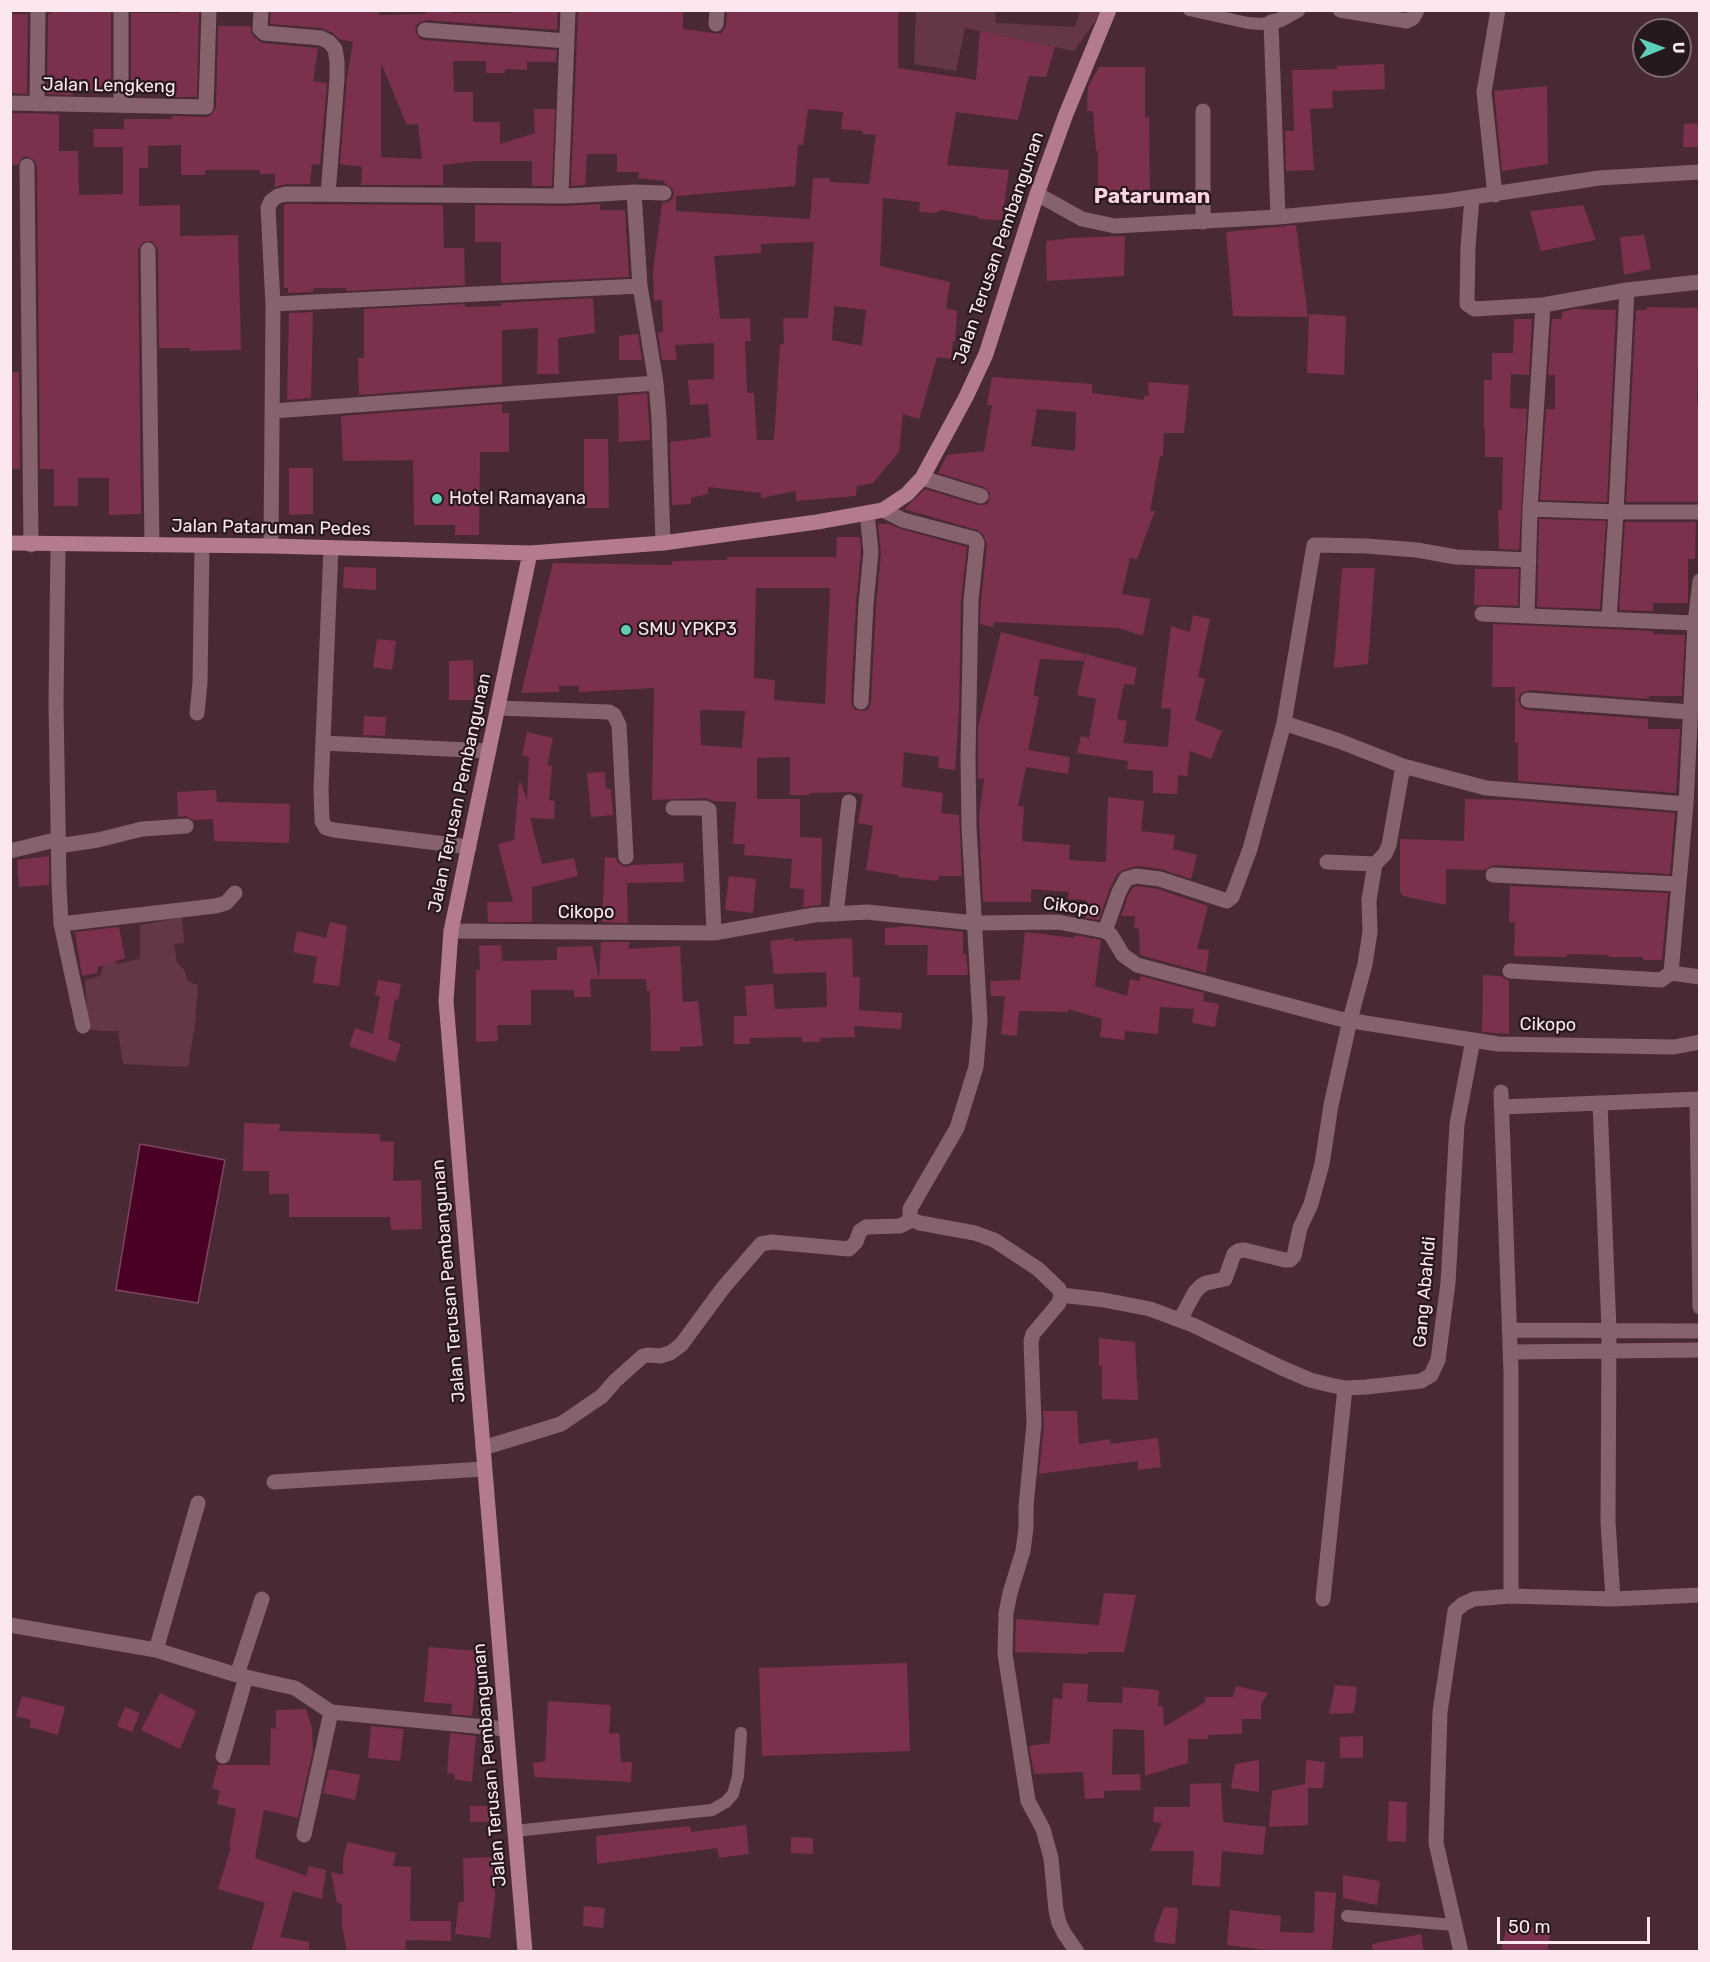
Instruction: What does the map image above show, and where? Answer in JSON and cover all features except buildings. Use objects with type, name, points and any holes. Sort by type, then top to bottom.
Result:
[{"type":"street","points":[[37,104],[38,10]]},
{"type":"street","points":[[121,10],[121,105]]},
{"type":"street","name":"Jalan Lengkeng","points":[[10,103],[206,107],[209,10]]},
{"type":"street","points":[[261,10],[260,29],[264,33],[321,38],[335,49],[337,80],[328,194]]},
{"type":"street","points":[[561,195],[568,10]]},
{"type":"street","name":"Jalan Terusan Pembangunan","points":[[525,1952],[446,1001],[451,931],[530,553],[663,543],[817,522],[884,510],[908,494],[922,478],[966,397],[986,354],[1037,195],[1066,114],[1109,10]]},
{"type":"street","points":[[1278,216],[1271,22],[1280,20],[1298,10]]},
{"type":"street","points":[[1340,10],[1407,21],[1413,18],[1417,10]]},
{"type":"street","points":[[1495,195],[1484,92],[1498,10]]},
{"type":"street","points":[[425,30],[567,41]]},
{"type":"street","points":[[1203,111],[1203,222]]},
{"type":"street","points":[[27,166],[31,544]]},
{"type":"street","points":[[1037,195],[1082,219],[1115,226],[1278,216],[1472,198],[1599,178],[1700,172]]},
{"type":"street","points":[[634,192],[640,286],[657,383],[663,543]]},
{"type":"street","points":[[272,546],[273,304],[268,208],[271,201],[286,194],[664,193]]},
{"type":"street","points":[[1472,198],[1467,304],[1474,309],[1543,305],[1627,290],[1700,282]]},
{"type":"street","points":[[148,250],[153,545]]},
{"type":"street","points":[[273,304],[640,286]]},
{"type":"street","points":[[1609,619],[1627,290]]},
{"type":"street","points":[[1527,615],[1530,509],[1543,305]]},
{"type":"street","points":[[273,411],[657,383]]},
{"type":"street","points":[[922,478],[981,496]]},
{"type":"street","points":[[1530,509],[1700,512]]},
{"type":"street","points":[[884,510],[903,520],[975,538],[977,543],[971,600],[968,757],[969,827],[980,1021],[976,1067],[957,1128],[910,1209],[912,1220]]},
{"type":"street","points":[[861,702],[871,552],[867,513]]},
{"type":"street","name":"Jalan Pataruman Pedes","points":[[10,543],[272,546],[530,553]]},
{"type":"street","points":[[58,545],[56,704],[61,924],[83,1026]]},
{"type":"street","points":[[1105,931],[1126,879],[1136,876],[1160,879],[1227,901],[1232,897],[1250,849],[1284,723],[1314,545],[1366,546],[1417,550],[1456,557],[1529,560]]},
{"type":"street","points":[[197,713],[200,683],[202,546]]},
{"type":"street","points":[[331,548],[321,789],[322,822],[326,828],[469,847]]},
{"type":"street","points":[[1671,973],[1686,804],[1695,622],[1700,581]]},
{"type":"street","points":[[1482,614],[1695,622]]},
{"type":"street","points":[[1528,700],[1690,712]]},
{"type":"street","points":[[498,708],[609,712],[614,715],[619,725],[626,857]]},
{"type":"street","points":[[1284,723],[1339,741],[1402,766],[1486,788],[1686,804]]},
{"type":"street","points":[[323,743],[489,751]]},
{"type":"street","points":[[1180,1320],[1195,1292],[1201,1286],[1226,1279],[1234,1254],[1238,1251],[1244,1250],[1285,1260],[1294,1257],[1300,1228],[1311,1204],[1322,1164],[1331,1105],[1365,964],[1375,864],[1385,854],[1389,845],[1402,766]]},
{"type":"street","points":[[836,914],[849,802]]},
{"type":"street","points":[[673,808],[709,810],[714,933]]},
{"type":"street","points":[[10,851],[58,843],[98,840],[142,829],[186,826]]},
{"type":"street","points":[[1327,862],[1375,864]]},
{"type":"street","points":[[1493,875],[1678,884]]},
{"type":"street","points":[[61,924],[215,906],[226,903],[235,893]]},
{"type":"street","name":"Cikopo","points":[[451,931],[714,933],[814,915],[867,912],[975,923],[1058,922],[1105,931],[1111,935],[1123,955],[1137,965],[1350,1020],[1498,1044],[1674,1047],[1700,1042]]},
{"type":"street","points":[[1510,971],[1661,980],[1671,973],[1700,977]]},
{"type":"street","name":"Gang Abahldi","points":[[1061,1295],[1138,1307],[1180,1320],[1310,1380],[1345,1388],[1421,1381],[1431,1375],[1438,1360],[1448,1283],[1457,1124],[1473,1040]]},
{"type":"street","points":[[1511,1596],[1510,1352],[1501,1100],[1600,1103],[1698,1099],[1700,1307]]},
{"type":"street","points":[[1600,1103],[1609,1330],[1608,1522],[1613,1599]]},
{"type":"street","points":[[483,1448],[561,1424],[602,1396],[615,1381],[644,1356],[660,1356],[670,1353],[681,1345],[723,1288],[761,1244],[772,1242],[849,1250],[856,1242],[860,1232],[866,1227],[900,1226],[912,1220],[975,1233],[994,1240],[1038,1269],[1059,1289],[1061,1295],[1059,1303],[1033,1334],[1031,1341],[1034,1424],[1026,1528],[1023,1551],[1006,1613],[1005,1654],[1028,1801],[1043,1829],[1051,1858],[1059,1923],[1077,1952]]},
{"type":"street","points":[[1509,1330],[1700,1331]]},
{"type":"street","points":[[1510,1352],[1700,1350]]},
{"type":"street","points":[[1323,1599],[1345,1388]]},
{"type":"street","points":[[274,1482],[484,1469]]},
{"type":"street","points":[[156,1650],[198,1503]]},
{"type":"street","points":[[1461,1952],[1436,1843],[1440,1712],[1455,1611],[1474,1599],[1511,1596],[1613,1599],[1700,1595]]},
{"type":"street","points":[[224,1756],[262,1599]]},
{"type":"street","points":[[10,1625],[156,1650],[242,1676],[295,1688],[331,1712],[506,1729]]},
{"type":"street","points":[[304,1835],[331,1712]]},
{"type":"lane","points":[[1189,10],[1248,23],[1271,22]]},
{"type":"lane","points":[[515,1831],[712,1810],[726,1802],[733,1794],[738,1776],[741,1733]]},
{"type":"lane","points":[[1347,1916],[1454,1925]]},
{"type":"shaded area","points":[[916,11],[995,11],[996,23],[1075,27],[1080,11],[1102,11],[1074,51],[965,28],[956,71],[914,64]]},
{"type":"shaded area","points":[[182,917],[184,943],[174,944],[177,963],[184,969],[188,981],[198,985],[188,1067],[123,1064],[118,1031],[88,1029],[85,980],[100,976],[109,955],[117,964],[140,959],[140,925]]},
{"type":"shaded area","points":[[140,1144],[225,1160],[198,1303],[116,1290]]},
{"type":"place","name":"Hotel Ramayana","points":[[437,499]]},
{"type":"place","name":"SMU YPKP3","points":[[626,630]]},
{"type":"district","name":"Pataruman","points":[[1152,197]]}]
